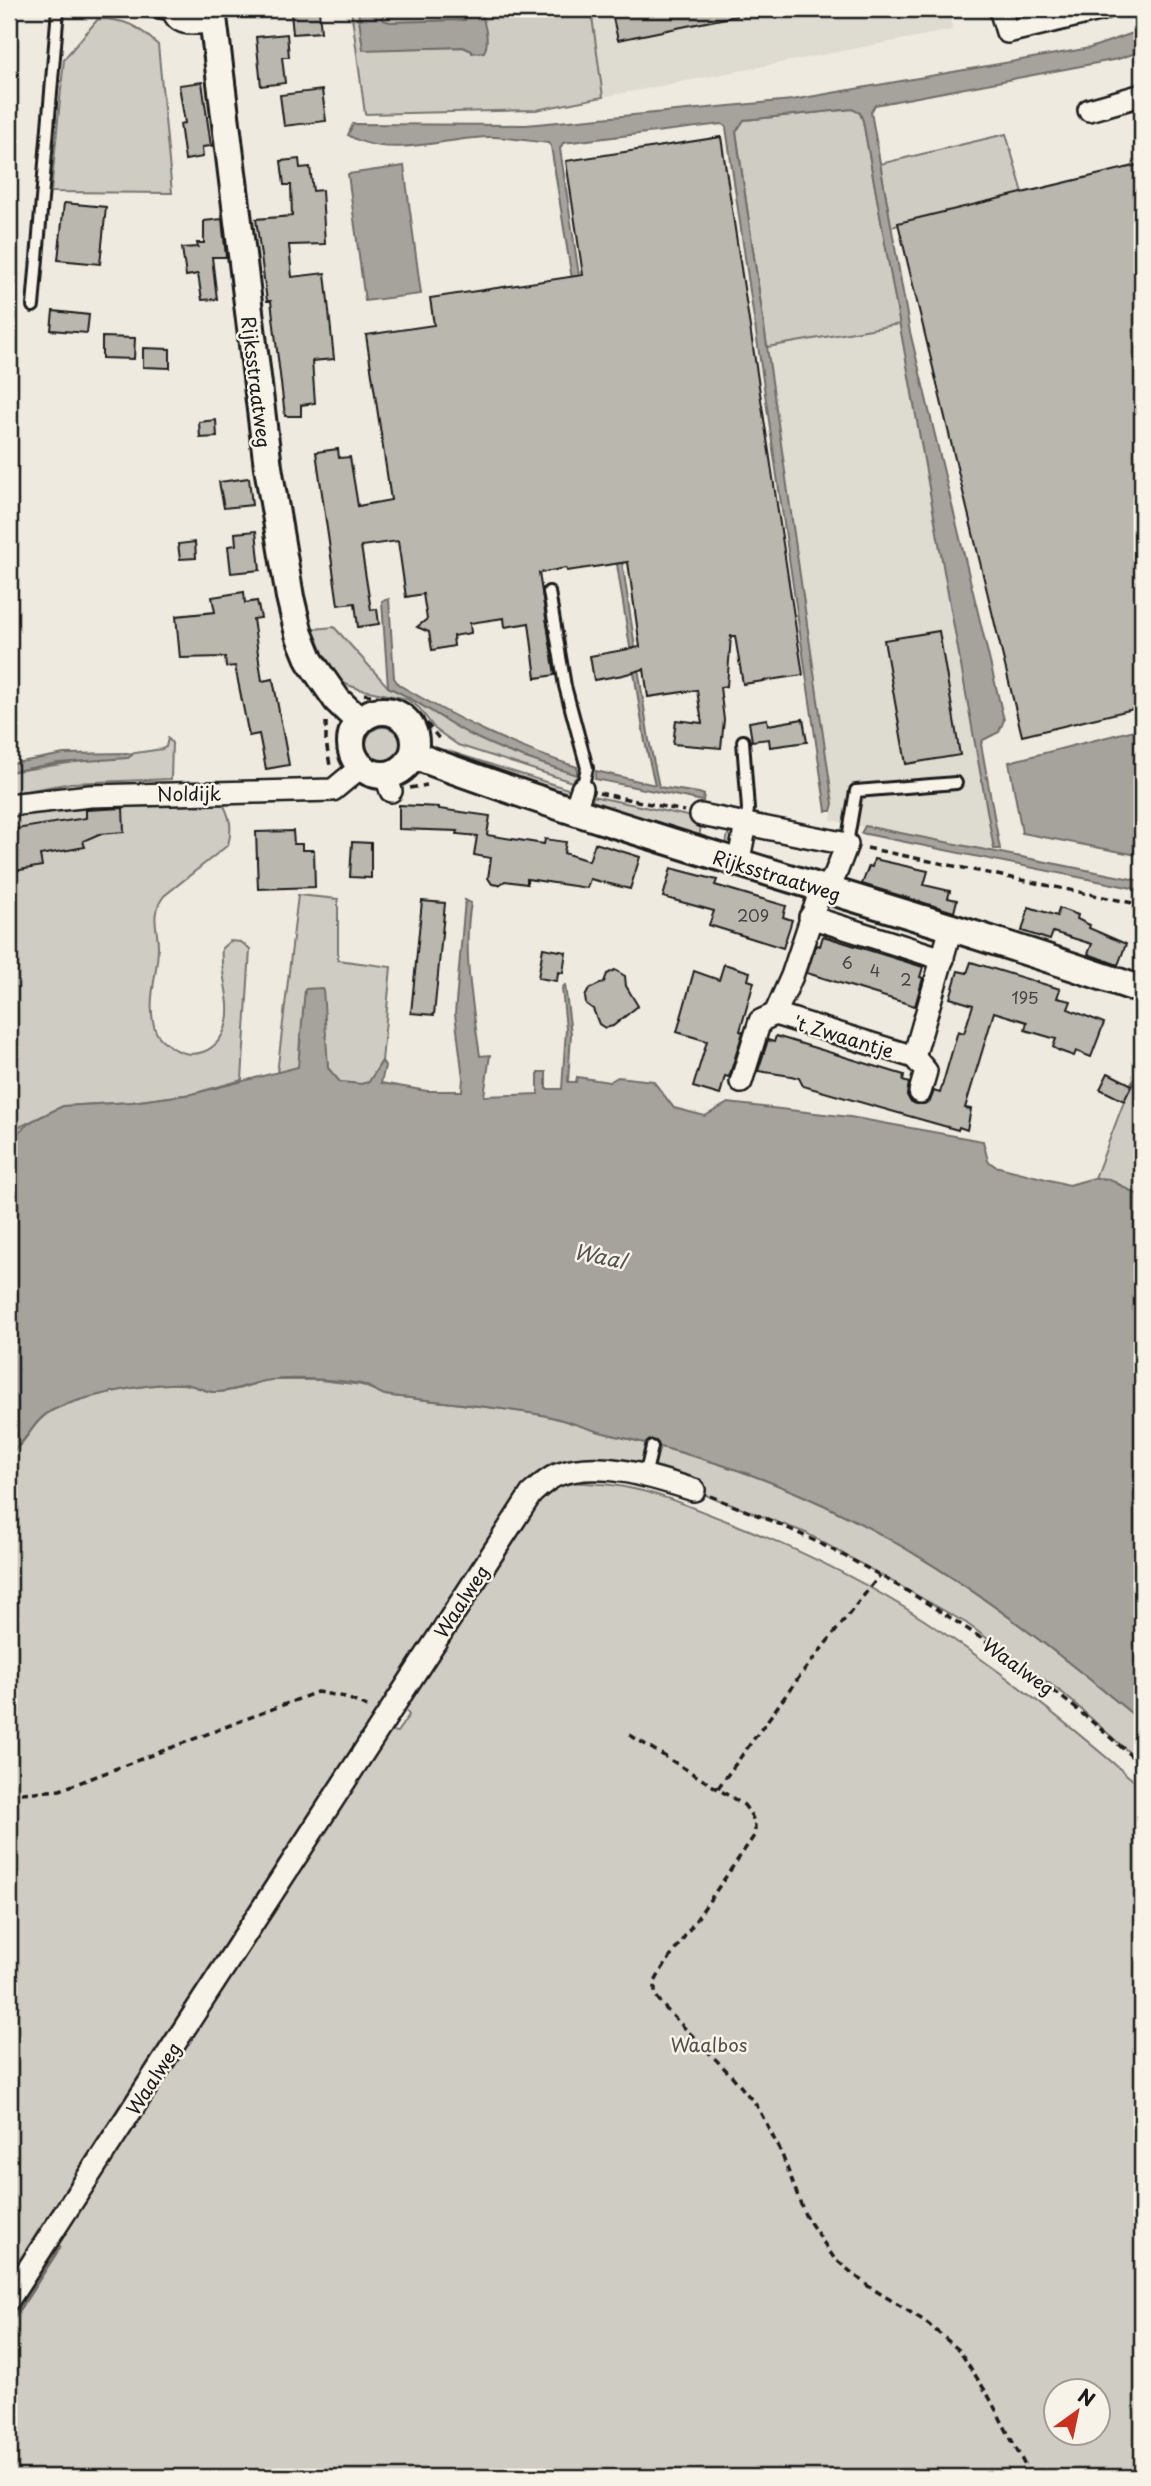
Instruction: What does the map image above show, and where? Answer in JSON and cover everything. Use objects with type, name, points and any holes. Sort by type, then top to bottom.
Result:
[{"type":"street","points":[[1000,9],[1007,32],[1103,9]]},
{"type":"street","name":"Rijksstraatweg","points":[[174,11],[179,20],[187,24],[213,15],[268,467],[290,597],[299,634],[310,661],[337,700],[359,721]]},
{"type":"street","points":[[1089,110],[1142,95]]},
{"type":"street","points":[[388,711],[400,716],[413,730],[413,755],[402,769],[379,777],[354,756],[351,744],[353,732],[359,721],[375,712],[388,711]]},
{"type":"street","name":"Rijksstraatweg","points":[[413,755],[453,771],[578,800],[738,864],[1142,990]]},
{"type":"street","name":"Noldijk","points":[[9,805],[90,796],[333,790],[341,784],[379,777]]},
{"type":"street","name":"Rijksstraatweg","points":[[701,815],[847,844]]},
{"type":"street","points":[[738,864],[746,824]]},
{"type":"street","name":"'t Zwaantje","points":[[741,1082],[760,1021],[775,1014],[792,976],[810,917],[835,875],[847,844]]},
{"type":"street","points":[[810,917],[943,959]]},
{"type":"street","name":"'t Zwaantje","points":[[914,1057],[951,929]]},
{"type":"street","name":"'t Zwaantje","points":[[775,1014],[914,1057],[926,1071],[920,1092]]},
{"type":"street","name":"Waalweg","points":[[9,2299],[531,1494],[546,1480],[558,1474],[601,1469],[645,1476],[694,1490]]},
{"type":"lane","points":[[33,306],[58,9]]},
{"type":"lane","points":[[139,9],[174,11]]},
{"type":"lane","points":[[549,592],[565,686],[587,768],[578,800]]},
{"type":"lane","points":[[743,741],[748,809],[746,824]]},
{"type":"lane","points":[[847,844],[856,790],[956,783]]},
{"type":"lane","points":[[645,1476],[652,1447]]},
{"type":"path","points":[[354,693],[394,698],[407,703],[420,713],[453,771]]},
{"type":"path","points":[[326,719],[330,767],[341,784]]},
{"type":"path","points":[[847,844],[1142,905]]},
{"type":"path","name":"Waalweg","points":[[694,1490],[794,1531],[919,1598],[1097,1724],[1142,1766]]},
{"type":"path","points":[[718,1788],[800,1676],[880,1575]]},
{"type":"path","points":[[9,1794],[60,1790],[317,1692],[345,1697],[386,1717]]},
{"type":"path","points":[[630,1735],[744,1805],[756,1826],[754,1836],[662,1969],[655,1982],[655,1995],[757,2106],[781,2152],[805,2215],[834,2258],[868,2286],[923,2320],[959,2350],[988,2395],[1031,2477]]},
{"type":"shaded area","points":[[591,9],[949,9],[952,30],[603,97]]},
{"type":"shaded area","points":[[900,324],[994,849],[991,855],[831,820],[833,804],[767,347]]},
{"type":"green space","points":[[351,9],[358,9],[363,49],[463,47],[472,51],[483,19],[481,9],[591,9],[603,97],[536,110],[365,114]]},
{"type":"green space","points":[[382,9],[464,9],[465,20],[390,22],[383,20]]},
{"type":"green space","points":[[98,19],[116,20],[131,25],[158,45],[172,193],[51,192],[64,59]]},
{"type":"green space","points":[[853,109],[860,113],[863,121],[900,324],[767,347],[736,131],[744,120]]},
{"type":"green space","points":[[1006,134],[1023,193],[891,227],[880,164]]},
{"type":"green space","points":[[334,627],[388,687],[409,696],[506,751],[577,775],[575,783],[458,745],[435,729],[419,708],[407,699],[359,689],[338,679],[311,635],[314,629]]},
{"type":"green space","points":[[383,727],[395,732],[400,744],[395,756],[383,761],[371,756],[366,744],[371,732]]},
{"type":"green space","points":[[168,738],[172,743],[171,779],[71,783],[9,794],[9,772],[162,749],[166,747]]},
{"type":"green space","points":[[445,750],[571,790],[571,793],[567,796],[443,757]]},
{"type":"green space","points":[[592,796],[702,819],[699,838],[726,844],[729,830],[736,833],[732,844],[717,848],[594,808]]},
{"type":"green space","points":[[221,800],[230,822],[228,845],[164,896],[157,909],[155,921],[158,947],[152,1010],[157,1033],[175,1049],[194,1054],[211,1048],[223,1033],[228,1013],[222,948],[230,941],[241,942],[250,949],[242,1080],[192,1094],[132,1102],[63,1106],[9,1132],[9,812],[50,805]]},
{"type":"green space","points":[[298,895],[338,899],[338,960],[391,967],[382,1061],[369,1082],[340,1082],[328,1069],[327,1058],[300,1035],[299,1067],[277,1074]]},
{"type":"green space","points":[[1140,1071],[1142,1197],[1109,1179],[1095,1178],[1131,1083]]},
{"type":"green space","points":[[266,1380],[319,1380],[362,1385],[385,1395],[551,1417],[710,1461],[750,1474],[822,1504],[871,1529],[966,1587],[1099,1687],[1142,1722],[1142,1764],[1064,1694],[966,1623],[806,1533],[653,1475],[592,1461],[552,1463],[534,1475],[517,1494],[9,2276],[9,1454],[47,1413],[83,1399],[168,1384],[186,1384],[220,1392]]},
{"type":"green space","name":"Waalbos","points":[[560,1482],[637,1490],[690,1507],[804,1554],[878,1592],[953,1639],[1063,1721],[1142,1788],[1142,2477],[9,2477],[9,2318],[381,1744],[391,1731],[397,1732],[409,1715],[403,1707],[549,1489]]},
{"type":"water","points":[[358,9],[382,9],[383,20],[390,22],[465,20],[464,9],[481,9],[487,37],[486,47],[484,52],[472,53],[463,47],[363,50]]},
{"type":"water","points":[[1142,30],[1142,51],[1118,59],[875,105],[871,112],[910,332],[1004,720],[999,732],[983,740],[981,744],[1000,849],[994,849],[860,113],[852,109],[744,120],[736,132],[833,804],[831,811],[826,811],[726,127],[722,124],[563,143],[560,149],[649,740],[659,787],[699,793],[704,795],[703,801],[595,779],[596,771],[655,785],[645,742],[551,146],[548,143],[493,137],[400,147],[382,146],[364,143],[348,135],[353,124],[526,125],[792,100],[1090,48]]},
{"type":"water","points":[[404,166],[421,294],[365,301],[348,174]]},
{"type":"water","points":[[389,599],[394,678],[399,685],[486,731],[577,767],[577,775],[522,757],[482,740],[388,687],[382,601]]},
{"type":"water","points":[[1142,728],[1142,856],[1022,833],[1009,762]]},
{"type":"water","points":[[64,754],[132,755],[128,758],[58,763],[9,772],[9,764]]},
{"type":"water","points":[[865,826],[1142,881],[1142,890],[861,833]]},
{"type":"water","name":"Waal","points":[[465,900],[471,903],[468,960],[480,1056],[490,1055],[484,1096],[538,1094],[538,1072],[546,1072],[546,1089],[562,1089],[566,1029],[562,988],[565,985],[571,1034],[568,1082],[576,1082],[577,1077],[609,1082],[618,1077],[653,1081],[674,1108],[705,1116],[728,1103],[850,1117],[983,1141],[988,1161],[995,1166],[1069,1185],[1094,1178],[1109,1179],[1142,1197],[1142,1722],[1011,1619],[966,1587],[871,1529],[822,1504],[730,1467],[551,1417],[385,1395],[364,1385],[340,1381],[275,1380],[220,1392],[187,1384],[169,1384],[98,1395],[53,1410],[40,1420],[21,1444],[9,1454],[9,1139],[32,1121],[63,1106],[132,1102],[192,1094],[298,1067],[305,989],[323,988],[328,1068],[340,1082],[369,1082],[382,1061],[385,1066],[381,1083],[427,1091],[462,1091],[463,1078],[455,1014]]},
{"type":"building","points":[[611,9],[735,9],[736,16],[618,40]]},
{"type":"building","points":[[319,10],[321,32],[293,34],[291,13]]},
{"type":"building","points":[[287,34],[289,57],[282,57],[285,83],[261,86],[256,37]]},
{"type":"building","points":[[202,82],[211,146],[202,147],[203,157],[185,160],[180,124],[185,123],[179,85]]},
{"type":"building","points":[[322,90],[326,121],[284,126],[280,95]]},
{"type":"building","points":[[721,137],[803,675],[743,684],[735,636],[731,636],[727,686],[720,687],[724,720],[721,748],[673,744],[676,720],[702,723],[697,690],[648,697],[644,669],[594,680],[590,656],[640,647],[628,562],[539,573],[555,675],[536,678],[529,623],[505,627],[504,618],[470,623],[471,633],[453,636],[454,646],[432,650],[429,632],[417,627],[427,619],[423,594],[406,597],[398,541],[361,546],[371,610],[377,609],[379,624],[358,627],[355,603],[338,605],[316,452],[338,449],[339,458],[350,457],[358,506],[391,500],[366,335],[434,325],[430,298],[583,275],[566,161]]},
{"type":"building","points":[[299,159],[300,168],[310,167],[313,191],[322,190],[325,244],[289,245],[292,277],[325,273],[334,359],[312,361],[315,403],[301,405],[301,416],[285,416],[271,301],[267,301],[256,219],[292,216],[291,185],[284,185],[281,161]]},
{"type":"building","points":[[1142,164],[1142,707],[1022,736],[898,223]]},
{"type":"building","points":[[64,203],[106,207],[100,264],[58,260]]},
{"type":"building","points":[[222,219],[226,257],[212,257],[217,299],[202,300],[198,274],[186,276],[182,248],[198,247],[197,243],[204,243],[204,221]]},
{"type":"building","points":[[53,311],[89,315],[87,333],[51,330]]},
{"type":"building","points":[[102,337],[135,338],[134,359],[102,358]]},
{"type":"building","points":[[143,348],[170,349],[170,368],[143,367]]},
{"type":"building","points":[[216,420],[217,437],[200,438],[199,422]]},
{"type":"building","points":[[249,478],[252,505],[224,508],[219,482]]},
{"type":"building","points":[[256,531],[260,570],[231,573],[228,546],[236,545],[235,533]]},
{"type":"building","points":[[195,542],[196,558],[180,559],[178,544]]},
{"type":"building","points":[[244,592],[245,603],[257,601],[261,618],[253,619],[262,681],[273,679],[289,765],[266,769],[259,734],[249,736],[235,666],[226,667],[225,657],[180,658],[176,616],[215,612],[212,597]]},
{"type":"building","points":[[939,631],[960,755],[906,764],[884,640]]},
{"type":"building","points":[[767,719],[768,725],[803,719],[807,742],[770,747],[769,739],[752,741],[749,722]]},
{"type":"building","points":[[399,805],[439,807],[490,816],[487,835],[544,844],[545,839],[566,842],[564,853],[589,861],[595,843],[640,857],[630,889],[590,879],[587,888],[527,879],[527,884],[505,881],[499,885],[492,884],[488,878],[491,858],[474,855],[477,836],[457,834],[458,831],[399,829]]},
{"type":"building","points":[[123,808],[124,832],[99,834],[83,841],[85,847],[40,855],[42,866],[9,872],[9,830],[86,818],[86,810]]},
{"type":"building","points":[[293,831],[294,844],[302,844],[302,850],[314,850],[315,887],[258,889],[256,832]]},
{"type":"building","points":[[352,842],[371,843],[371,878],[350,877]]},
{"type":"building","points":[[874,859],[928,871],[924,885],[950,891],[948,898],[957,900],[954,912],[862,884]]},
{"type":"building","points":[[671,868],[717,880],[715,885],[786,906],[783,917],[792,920],[783,948],[709,925],[714,911],[663,897]]},
{"type":"building","points":[[422,901],[445,903],[434,1015],[411,1013]]},
{"type":"building","points":[[1029,907],[1057,916],[1059,908],[1078,915],[1077,919],[1090,925],[1089,928],[1126,944],[1118,965],[1088,954],[1092,944],[1053,932],[1050,940],[1022,931]]},
{"type":"building","points":[[823,936],[923,967],[920,977],[923,978],[915,1006],[807,973],[816,945],[820,946]]},
{"type":"building","points":[[543,948],[566,952],[563,973],[558,972],[557,981],[538,978]]},
{"type":"building","points":[[971,962],[1060,989],[1057,998],[1071,1001],[1068,1009],[1104,1023],[1091,1057],[1076,1051],[1074,1056],[1060,1051],[1053,1047],[1056,1039],[1025,1030],[1027,1022],[994,1012],[965,1108],[971,1109],[967,1130],[959,1127],[958,1130],[803,1086],[799,1078],[758,1071],[768,1040],[774,1042],[776,1036],[904,1075],[903,1081],[909,1083],[907,1095],[910,1101],[924,1104],[930,1101],[934,1091],[940,1093],[958,1031],[964,1033],[973,1005],[950,998],[958,971],[967,973]]},
{"type":"building","points":[[724,964],[750,972],[748,980],[754,982],[740,1031],[743,1032],[729,1077],[725,1076],[720,1095],[693,1087],[707,1041],[677,1032],[694,971],[719,980]]},
{"type":"building","points":[[615,970],[625,976],[626,986],[638,1006],[613,1026],[605,1028],[599,1024],[593,1009],[586,1004],[585,997],[589,989],[604,982],[607,974]]},
{"type":"building","points":[[1108,1073],[1132,1085],[1124,1101],[1100,1089]]},
{"type":"waterway","points":[[9,2324],[59,2247]]}]
